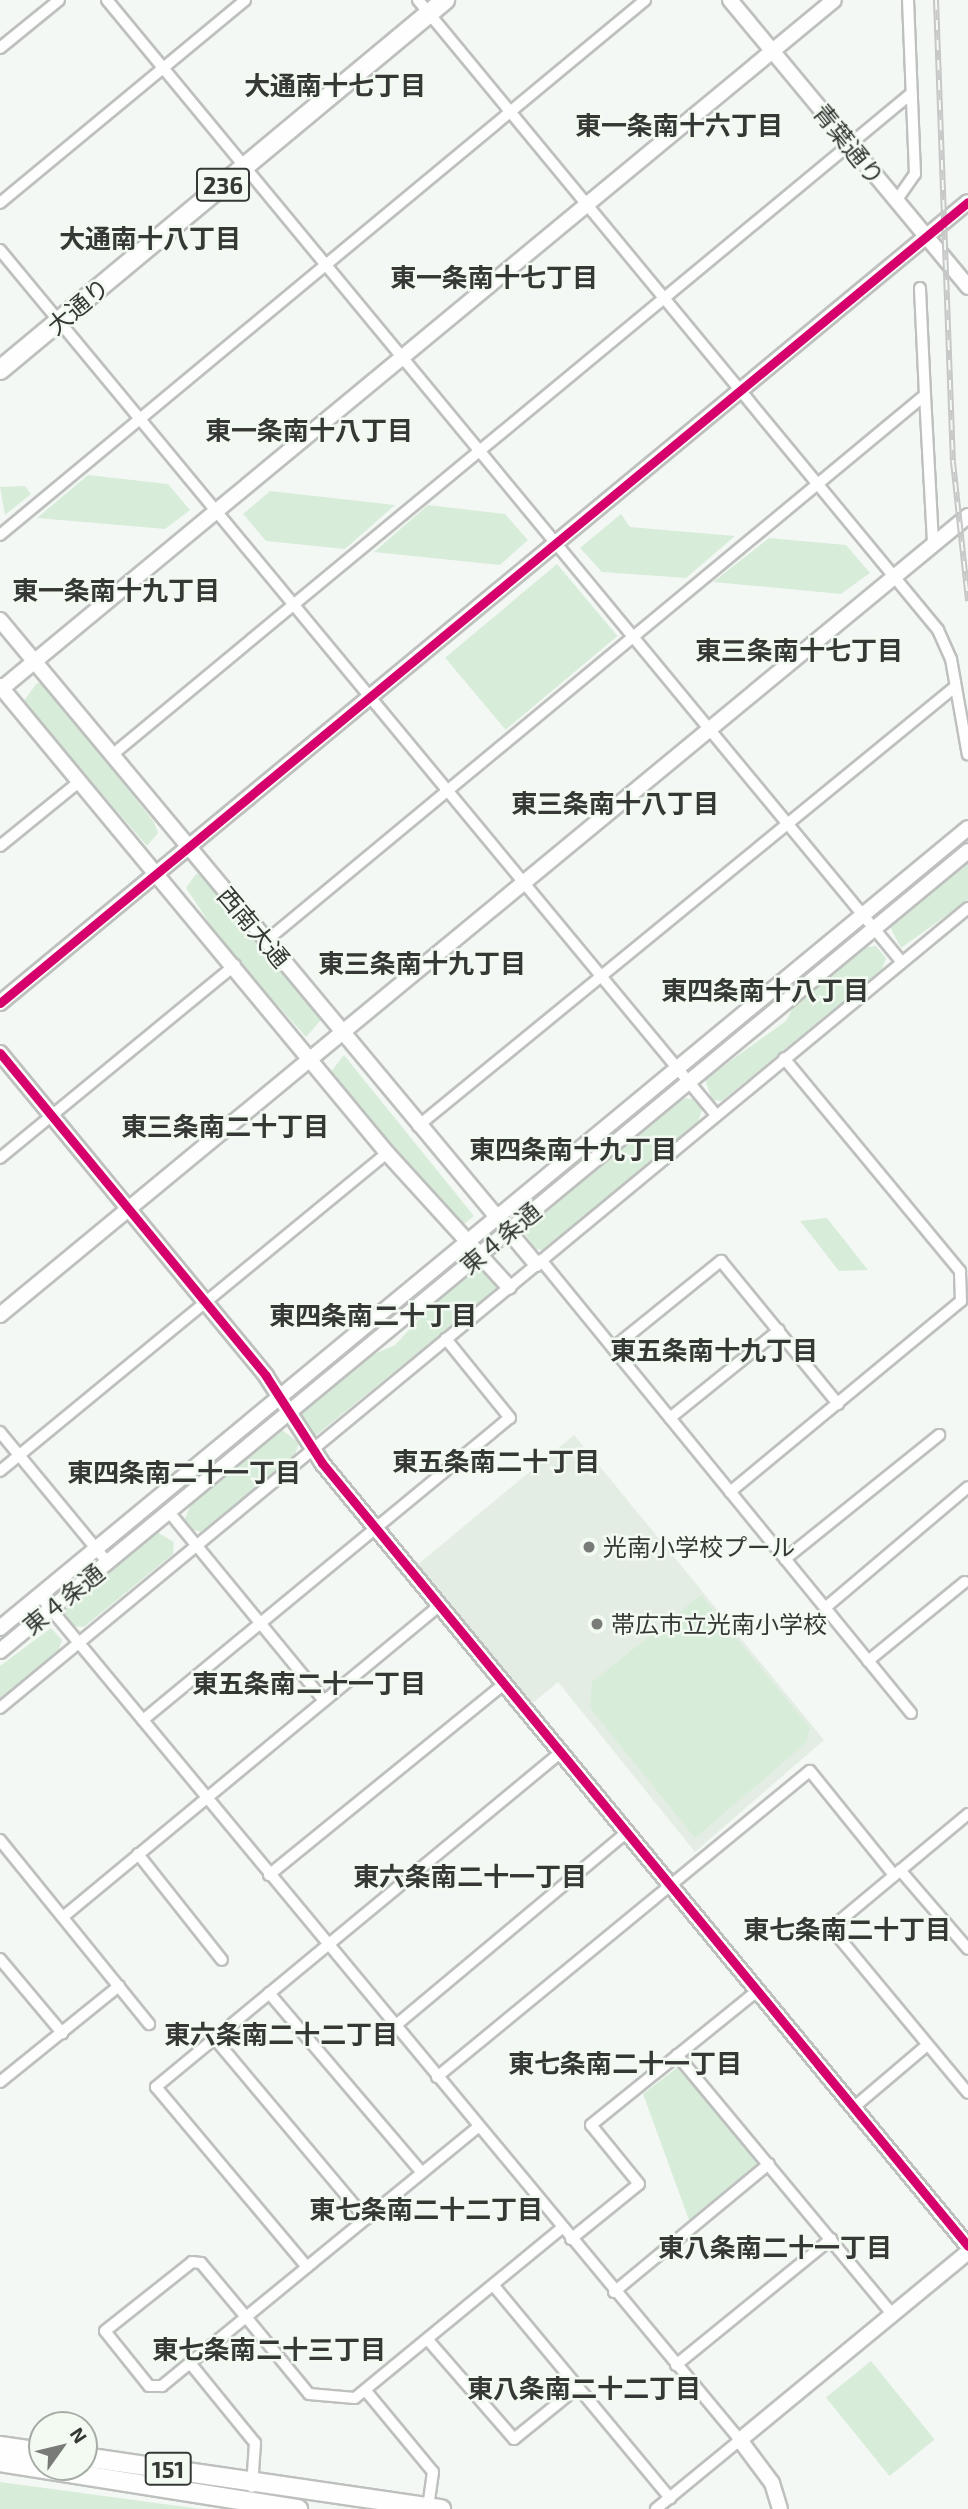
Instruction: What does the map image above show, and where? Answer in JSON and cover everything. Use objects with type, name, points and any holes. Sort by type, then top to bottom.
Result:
[{"type":"main road","name":"大通り","points":[[0,370],[245,167],[424,7],[445,0]]},
{"type":"main road","points":[[0,2446],[28,2450]]},
{"type":"main road","name":"151","points":[[98,2460],[432,2508]]},
{"type":"main road","name":"151","points":[[0,2462],[298,2509]]},
{"type":"street","points":[[0,48],[59,0]]},
{"type":"street","points":[[107,0],[901,961]]},
{"type":"street","points":[[0,203],[245,0]]},
{"type":"street","points":[[0,535],[645,0]]},
{"type":"street","name":"青葉通り","points":[[730,0],[968,288]]},
{"type":"street","points":[[1,688],[834,0]]},
{"type":"street","points":[[896,201],[915,174],[908,0]]},
{"type":"street","points":[[424,7],[939,630],[955,687],[968,755]]},
{"type":"street","points":[[112,755],[912,93]]},
{"type":"street","points":[[0,1003],[968,202]]},
{"type":"street","points":[[0,250],[716,1115]]},
{"type":"street","points":[[920,288],[933,545]]},
{"type":"street","points":[[267,941],[925,395]]},
{"type":"street","points":[[0,1315],[968,516]]},
{"type":"street","name":"西南大通","points":[[0,620],[494,1219],[538,1262]]},
{"type":"street","points":[[418,1126],[784,821],[955,687]]},
{"type":"street","name":"西南大通","points":[[1,688],[235,965],[387,1153],[465,1242],[480,1254],[509,1287]]},
{"type":"street","points":[[0,846],[80,781]]},
{"type":"street","name":"東４条通","points":[[0,1628],[968,828]]},
{"type":"street","name":"東４条通","points":[[0,1651],[968,851]]},
{"type":"street","points":[[0,1708],[192,1546],[968,908]]},
{"type":"street","points":[[0,1158],[235,965]]},
{"type":"street","points":[[0,1053],[205,1301],[279,1396],[312,1450],[968,2246]]},
{"type":"street","points":[[730,1492],[961,1301],[960,1270],[784,1058]]},
{"type":"street","points":[[0,1471],[387,1153]]},
{"type":"street","points":[[613,1348],[721,1261],[838,1404]]},
{"type":"street","points":[[538,1262],[613,1348],[911,1713]]},
{"type":"street","points":[[670,1418],[779,1330]]},
{"type":"street","points":[[143,1720],[510,1418],[446,1339]]},
{"type":"street","points":[[0,1432],[108,1563]]},
{"type":"street","points":[[785,1559],[939,1434]]},
{"type":"street","points":[[825,1608],[968,1487]]},
{"type":"street","points":[[169,1512],[192,1546],[324,1701]]},
{"type":"street","points":[[869,1661],[965,1582]]},
{"type":"street","points":[[40,1595],[614,2292],[740,2440],[772,2483],[780,2509]]},
{"type":"street","points":[[63,1917],[439,1606]]},
{"type":"street","points":[[270,1875],[504,1684]]},
{"type":"street","points":[[307,2267],[156,2087],[560,1753]]},
{"type":"street","points":[[437,2077],[668,1884],[810,1771],[897,1873],[968,1949]]},
{"type":"street","points":[[968,1814],[831,1928],[926,2046],[968,2093]]},
{"type":"street","points":[[395,2026],[626,1833]]},
{"type":"street","points":[[0,1840],[149,2024]]},
{"type":"street","points":[[138,1854],[222,1960]]},
{"type":"street","points":[[0,1959],[62,2033]]},
{"type":"street","points":[[0,2081],[119,1986]]},
{"type":"street","points":[[571,2239],[639,2184],[591,2124],[757,1991]]},
{"type":"street","points":[[269,1993],[422,2173]]},
{"type":"street","points":[[215,2039],[366,2219]]},
{"type":"street","points":[[853,2108],[926,2046]]},
{"type":"street","points":[[677,2055],[892,2314]]},
{"type":"street","points":[[478,2127],[366,2219],[307,2267],[246,2317],[162,2386],[149,2386],[104,2331],[192,2262],[201,2263],[246,2317],[309,2394],[355,2398],[562,2228]]},
{"type":"street","points":[[614,2292],[769,2164]]},
{"type":"street","points":[[676,2365],[831,2239]]},
{"type":"street","points":[[656,2509],[968,2252]]},
{"type":"street","points":[[494,2286],[670,2498]]},
{"type":"street","points":[[428,2340],[514,2439],[578,2387]]},
{"type":"street","points":[[190,2363],[255,2443],[251,2503]]},
{"type":"street","points":[[366,2391],[433,2472],[432,2508]]},
{"type":"shaded area","name":"帯広市立光南小学校","points":[[574,1435],[824,1740],[695,1852],[558,1682],[533,1703],[416,1566]]},
{"type":"green space","points":[[88,475],[168,484],[190,510],[165,529],[37,518]]},
{"type":"green space","points":[[25,486],[31,494],[5,515],[0,487]]},
{"type":"green space","points":[[270,491],[395,505],[345,549],[266,541],[243,514]]},
{"type":"green space","points":[[428,505],[505,514],[528,540],[500,565],[374,552]]},
{"type":"green space","points":[[621,514],[630,527],[735,536],[686,578],[602,572],[580,548]]},
{"type":"green space","points":[[769,538],[846,545],[870,573],[841,594],[713,582]]},
{"type":"green space","points":[[557,564],[617,636],[506,730],[445,658]]},
{"type":"green space","points":[[37,683],[44,683],[154,822],[158,833],[147,846],[23,702]]},
{"type":"green space","points":[[968,862],[968,900],[901,948],[890,927]]},
{"type":"green space","points":[[196,874],[203,875],[321,1020],[306,1037],[226,948],[186,888]]},
{"type":"green space","points":[[876,946],[886,958],[882,969],[722,1101],[712,1100],[705,1079],[786,1021],[797,1000],[860,948]]},
{"type":"green space","points":[[344,1055],[474,1216],[464,1224],[447,1215],[330,1073]]},
{"type":"green space","points":[[681,1098],[694,1099],[702,1109],[698,1123],[544,1250],[534,1249],[524,1231]]},
{"type":"green space","points":[[827,1218],[868,1270],[839,1271],[800,1221]]},
{"type":"green space","points":[[484,1265],[498,1281],[496,1289],[314,1437],[300,1418],[304,1411],[374,1354],[395,1345],[434,1303]]},
{"type":"green space","points":[[282,1430],[299,1443],[294,1458],[201,1532],[190,1529],[184,1521],[191,1504]]},
{"type":"green space","points":[[157,1532],[174,1542],[173,1554],[84,1627],[73,1626],[64,1618],[67,1605]]},
{"type":"green space","points":[[701,1595],[810,1728],[806,1743],[695,1838],[590,1708],[592,1682]]},
{"type":"green space","points":[[51,1628],[62,1640],[58,1652],[0,1699],[0,1666]]},
{"type":"green space","points":[[678,2067],[758,2163],[689,2220],[643,2094]]},
{"type":"green space","points":[[871,2361],[935,2439],[889,2476],[826,2398]]},
{"type":"green space","points":[[0,2482],[201,2509],[0,2509]]},
{"type":"railway","points":[[936,0],[953,462],[968,601]]},
{"type":"cycle path","points":[[0,1003],[968,202]]},
{"type":"cycle path","points":[[0,1053],[266,1376],[322,1463],[968,2246]]},
{"type":"place","name":"光南小学校プール","points":[[589,1547]]},
{"type":"place","name":"帯広市立光南小学校","points":[[597,1624]]},
{"type":"district","name":"大通南十七丁目","points":[[335,85]]},
{"type":"district","name":"東一条南十六丁目","points":[[679,125]]},
{"type":"district","name":"大通南十八丁目","points":[[150,238]]},
{"type":"district","name":"東一条南十七丁目","points":[[494,277]]},
{"type":"district","name":"東一条南十八丁目","points":[[309,430]]},
{"type":"district","name":"東一条南十九丁目","points":[[116,590]]},
{"type":"district","name":"東三条南十七丁目","points":[[799,650]]},
{"type":"district","name":"東三条南十八丁目","points":[[615,803]]},
{"type":"district","name":"東三条南十九丁目","points":[[422,963]]},
{"type":"district","name":"東四条南十八丁目","points":[[765,990]]},
{"type":"district","name":"東三条南二十丁目","points":[[225,1126]]},
{"type":"district","name":"東四条南十九丁目","points":[[573,1149]]},
{"type":"district","name":"東四条南二十丁目","points":[[373,1315]]},
{"type":"district","name":"東五条南十九丁目","points":[[714,1350]]},
{"type":"district","name":"東五条南二十丁目","points":[[496,1461]]},
{"type":"district","name":"東四条南二十一丁目","points":[[184,1472]]},
{"type":"district","name":"東五条南二十一丁目","points":[[309,1683]]},
{"type":"district","name":"東六条南二十一丁目","points":[[470,1876]]},
{"type":"district","name":"東七条南二十丁目","points":[[847,1929]]},
{"type":"district","name":"東六条南二十二丁目","points":[[281,2034]]},
{"type":"district","name":"東七条南二十一丁目","points":[[625,2063]]},
{"type":"district","name":"東七条南二十二丁目","points":[[426,2209]]},
{"type":"district","name":"東八条南二十一丁目","points":[[775,2247]]},
{"type":"district","name":"東七条南二十三丁目","points":[[269,2349]]},
{"type":"district","name":"東八条南二十二丁目","points":[[584,2388]]}]
